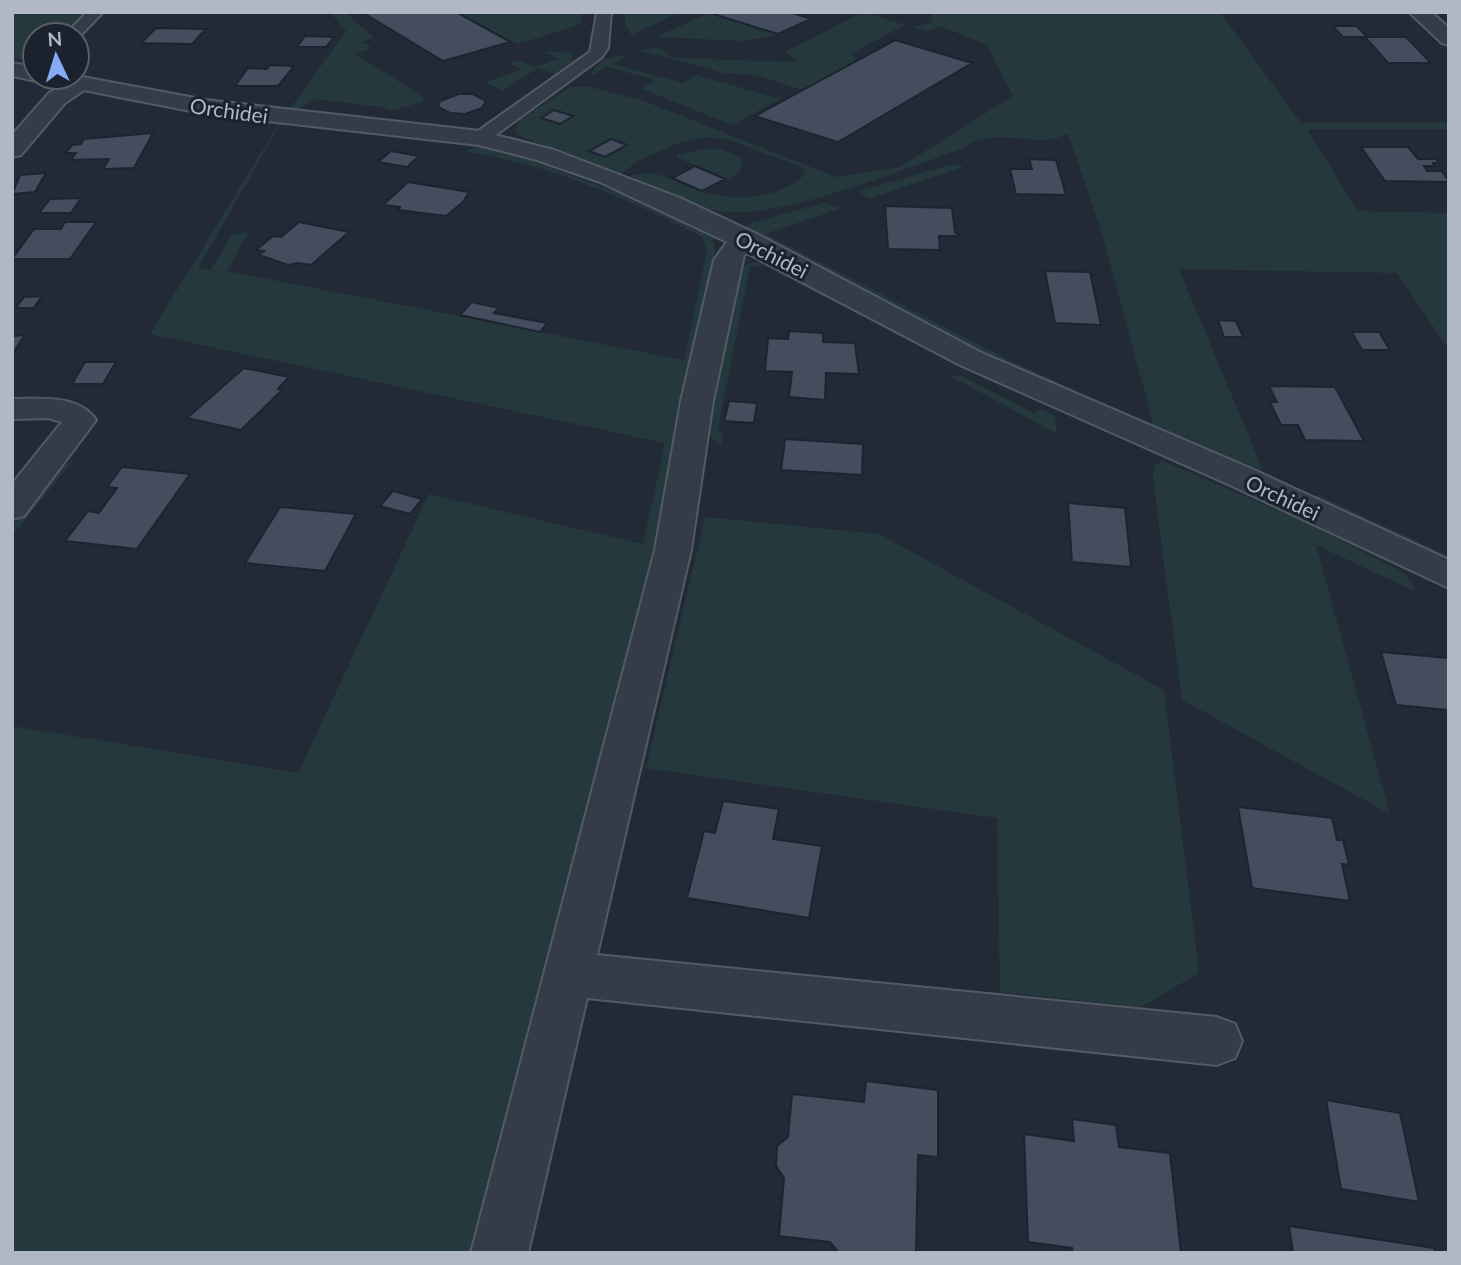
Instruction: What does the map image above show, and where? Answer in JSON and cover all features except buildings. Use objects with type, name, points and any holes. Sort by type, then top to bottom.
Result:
[{"type":"street","points":[[1419,12],[1449,39]]},
{"type":"street","name":"Orchidei","points":[[91,85],[206,107],[480,138],[530,149],[621,183],[748,240],[970,358],[1280,495],[1449,575]]},
{"type":"street","points":[[12,150],[57,98],[68,91]]},
{"type":"street","points":[[499,1253],[673,550],[697,401],[728,260],[732,251],[748,240]]},
{"type":"street","points":[[12,409],[61,410],[73,412],[80,420],[12,508]]},
{"type":"street","points":[[568,974],[1217,1041]]},
{"type":"lane","points":[[480,138],[596,55],[600,48],[604,12]]},
{"type":"shaded area","points":[[12,12],[84,12],[75,21],[21,21],[21,59],[12,61]]},
{"type":"shaded area","points":[[330,12],[346,12],[374,38],[362,42],[372,48],[355,54],[424,97],[422,102],[390,111],[382,107],[314,99],[298,110],[290,109],[346,31]]},
{"type":"shaded area","points":[[458,12],[583,12],[580,23],[576,26],[517,44]]},
{"type":"shaded area","points":[[625,12],[681,12],[631,35],[625,24]]},
{"type":"shaded area","points":[[931,12],[1220,12],[1301,123],[1449,122],[1449,129],[1307,129],[1358,211],[1449,213],[1449,350],[1397,273],[1179,269],[1262,468],[1258,472],[1032,376],[744,229],[751,223],[824,203],[842,208],[765,234],[1001,356],[1154,427],[1102,233],[1068,134],[1048,140],[1002,137],[981,139],[962,149],[810,200],[750,212],[725,212],[690,203],[629,179],[632,175],[643,173],[660,175],[703,192],[743,197],[783,189],[805,174],[802,167],[729,140],[704,137],[678,143],[638,161],[620,175],[518,135],[515,131],[520,120],[571,87],[590,87],[644,101],[836,177],[900,167],[1013,96],[987,45],[940,26],[928,31],[913,27],[932,22]]},
{"type":"shaded area","points":[[709,13],[778,35],[743,41],[656,37]]},
{"type":"shaded area","points":[[869,14],[905,25],[850,54],[857,60],[802,90],[755,75],[724,73],[638,50],[660,48],[673,58],[798,62],[785,52],[857,15]]},
{"type":"shaded area","points":[[563,51],[571,54],[573,61],[555,74],[538,68],[502,91],[485,82],[521,70],[509,63],[519,60],[533,67],[559,59],[546,52]]},
{"type":"shaded area","points":[[625,56],[613,64],[683,83],[696,75],[781,99],[732,125],[642,89],[655,80],[607,67],[593,75],[591,72],[603,60]]},
{"type":"shaded area","points":[[114,96],[282,121],[198,268],[211,270],[231,235],[248,232],[227,271],[684,360],[707,251],[702,237],[646,209],[557,174],[466,152],[478,145],[515,154],[666,211],[707,231],[713,238],[715,249],[660,547],[478,1253],[12,1253],[12,726],[298,773],[429,494],[643,544],[665,443],[150,334],[278,125],[110,99]]},
{"type":"shaded area","points":[[702,149],[719,149],[741,157],[743,163],[740,171],[729,179],[678,158],[677,155]]},
{"type":"shaded area","points":[[953,164],[964,167],[869,199],[859,191]]},
{"type":"shaded area","points":[[761,261],[937,351],[934,353],[763,265],[750,267],[718,429],[723,435],[721,447],[710,436],[709,425],[736,288],[744,265]]},
{"type":"shaded area","points":[[960,375],[1034,413],[1041,409],[1055,416],[1057,434],[950,376]]},
{"type":"shaded area","points":[[76,457],[12,536],[12,527],[60,469]]},
{"type":"shaded area","points":[[1163,461],[1303,521],[1401,571],[1412,582],[1414,591],[1316,545],[1390,814],[1182,700],[1153,479],[1154,465]]},
{"type":"shaded area","points":[[1318,495],[1449,556],[1449,564],[1315,498]]},
{"type":"shaded area","points":[[705,517],[879,534],[1164,690],[1199,973],[1141,1007],[1000,992],[997,818],[646,768]]}]
